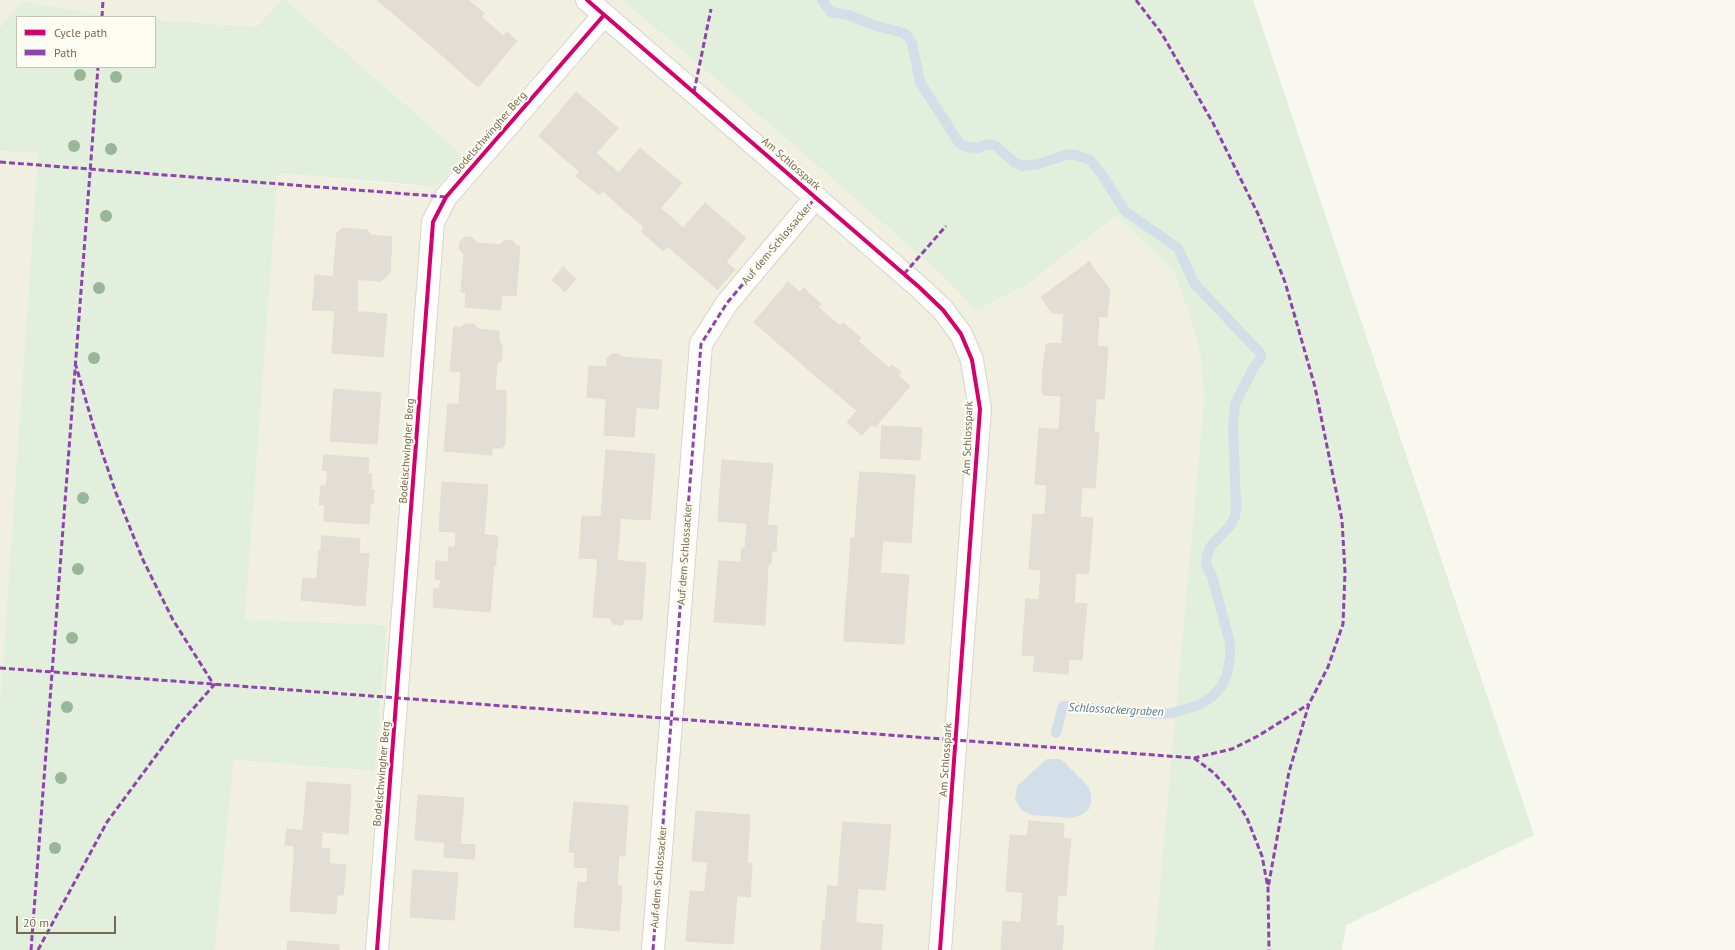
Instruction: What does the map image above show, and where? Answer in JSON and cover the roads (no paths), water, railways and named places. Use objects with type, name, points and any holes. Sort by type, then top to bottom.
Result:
[{"type":"street","name":"Am Schlosspark","points":[[587,0],[816,197],[943,310],[961,334],[972,360],[977,385],[980,417],[940,950]]},
{"type":"street","name":"Bodelschwingher Berg","points":[[377,950],[433,222],[446,197],[604,15]]},
{"type":"street","name":"Auf dem Schlossacker","points":[[653,950],[701,344],[727,303],[816,197]]},
{"type":"waterway","name":"Schlossackergraben","points":[[822,0],[831,12],[848,15],[876,26],[904,33],[909,38],[912,43],[920,82],[959,143],[967,147],[977,148],[988,144],[996,146],[1015,163],[1023,166],[1038,164],[1069,154],[1090,160],[1101,173],[1125,211],[1178,248],[1194,283],[1261,354],[1261,358],[1254,367],[1235,404],[1233,424],[1236,506],[1235,517],[1229,527],[1210,547],[1207,556],[1206,565],[1212,576],[1230,643],[1230,659],[1227,675],[1221,687],[1212,697],[1199,705],[1172,713],[1157,714],[1063,706],[1056,733]]}]
